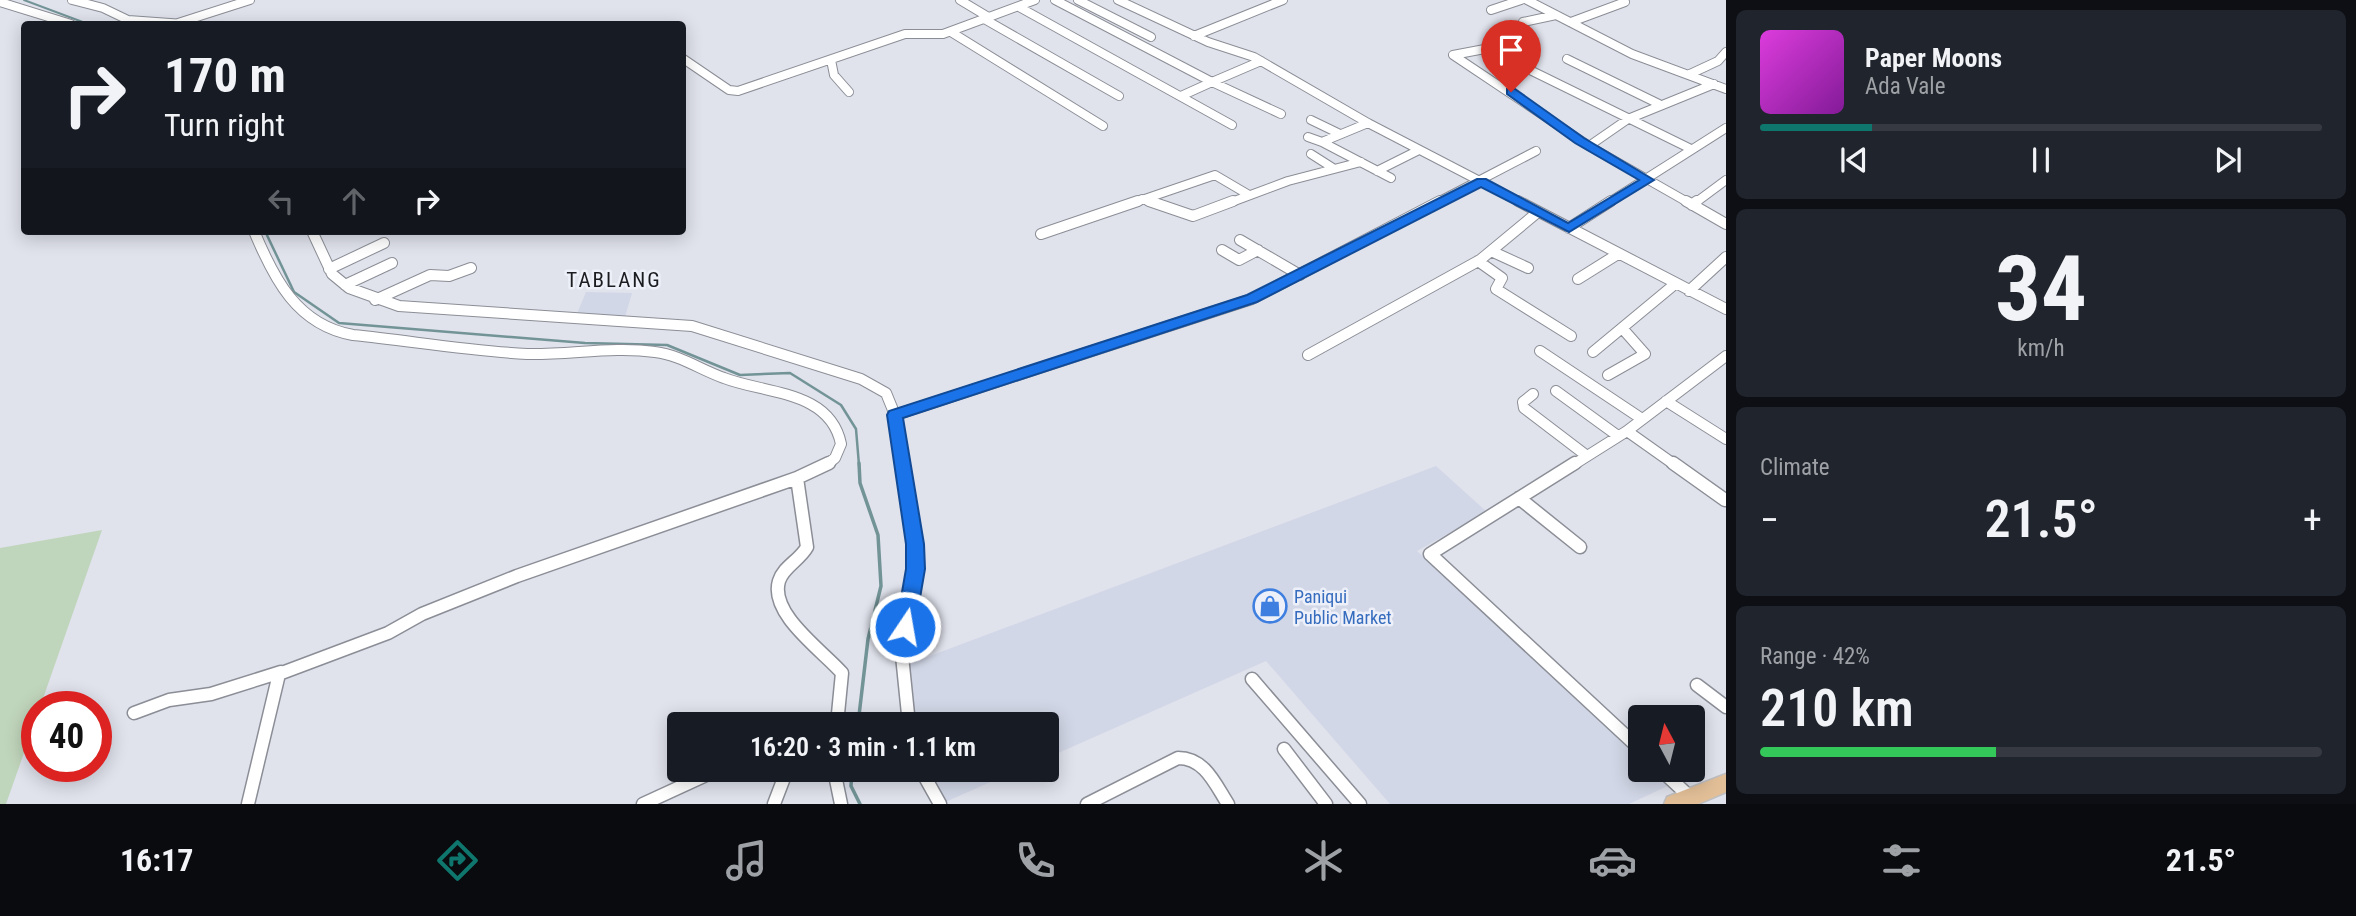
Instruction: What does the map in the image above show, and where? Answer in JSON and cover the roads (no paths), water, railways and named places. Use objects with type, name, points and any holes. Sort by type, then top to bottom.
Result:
[{"type":"main road","points":[[1682,801],[1726,783]]},
{"type":"street","points":[[72,0],[87,1],[128,20],[141,21]]},
{"type":"street","points":[[190,21],[250,0]]},
{"type":"street","points":[[960,0],[1119,96]]},
{"type":"street","points":[[686,61],[733,91],[910,33],[951,32],[1035,0]]},
{"type":"street","points":[[1055,0],[1212,82],[1281,114]]},
{"type":"street","points":[[1078,0],[1151,37]]},
{"type":"street","points":[[1118,0],[1194,36],[1261,61],[1368,123],[1726,309]]},
{"type":"street","points":[[1194,36],[1283,0]]},
{"type":"street","points":[[1491,10],[1521,0]]},
{"type":"street","points":[[1527,0],[1632,54],[1726,89]]},
{"type":"street","points":[[0,2],[61,21]]},
{"type":"street","points":[[1571,22],[1625,2]]},
{"type":"street","points":[[1019,7],[1232,125]]},
{"type":"street","points":[[1523,22],[1556,15]]},
{"type":"street","points":[[951,32],[1103,126]]},
{"type":"street","points":[[1490,48],[1453,55],[1589,146],[1726,224]]},
{"type":"street","points":[[1690,74],[1718,61],[1722,53],[1726,52]]},
{"type":"street","points":[[831,60],[834,75],[849,92]]},
{"type":"street","points":[[1567,60],[1659,104]]},
{"type":"street","points":[[1181,96],[1261,61]]},
{"type":"street","points":[[1530,70],[1691,149]]},
{"type":"street","points":[[1589,146],[1628,118],[1714,84]]},
{"type":"street","points":[[1311,120],[1340,134]]},
{"type":"street","points":[[1322,142],[1368,123]]},
{"type":"street","points":[[1569,228],[1726,128]]},
{"type":"street","points":[[1308,137],[1391,178]]},
{"type":"street","points":[[1377,171],[1419,150]]},
{"type":"street","points":[[895,415],[1252,299],[1536,151]]},
{"type":"street","points":[[1311,154],[1333,168]]},
{"type":"street","points":[[1142,199],[1193,216],[1333,168],[1361,162]]},
{"type":"street","points":[[1041,234],[1215,175],[1249,195]]},
{"type":"street","points":[[1692,205],[1726,180]]},
{"type":"street","points":[[1308,355],[1478,261],[1538,212]]},
{"type":"street","points":[[134,713],[169,700],[211,694],[271,679],[284,671],[388,633],[422,614],[517,576],[797,478],[839,456],[841,447],[832,423],[812,405],[786,393],[733,382],[687,361],[657,352],[541,355],[331,330],[293,306],[281,290],[256,235]]},
{"type":"street","points":[[314,235],[329,269],[345,285],[375,300],[427,310],[692,326],[730,335],[871,382],[887,393],[895,415],[915,544],[913,588],[901,646],[908,712]]},
{"type":"street","points":[[1240,240],[1300,275]]},
{"type":"street","points":[[329,269],[384,243]]},
{"type":"street","points":[[1222,250],[1239,260],[1258,250]]},
{"type":"street","points":[[1491,251],[1528,268]]},
{"type":"street","points":[[1578,279],[1618,254]]},
{"type":"street","points":[[1689,291],[1726,257]]},
{"type":"street","points":[[1478,261],[1502,278],[1496,289],[1571,336]]},
{"type":"street","points":[[345,285],[392,263]]},
{"type":"street","points":[[375,300],[430,275],[436,273],[449,276],[471,268]]},
{"type":"street","points":[[1593,352],[1675,284]]},
{"type":"street","points":[[1608,375],[1645,354],[1622,328]]},
{"type":"street","points":[[1540,351],[1642,419]]},
{"type":"street","points":[[1628,738],[1430,554],[1622,433],[1726,356]]},
{"type":"street","points":[[1556,391],[1726,500]]},
{"type":"street","points":[[1533,394],[1521,404],[1587,456]]},
{"type":"street","points":[[1667,401],[1726,439]]},
{"type":"street","points":[[797,478],[807,547],[803,557],[782,574],[778,584],[778,598],[792,623],[842,673],[838,712]]},
{"type":"street","points":[[1519,498],[1580,547]]},
{"type":"street","points":[[248,804],[271,679]]},
{"type":"street","points":[[1252,679],[1360,804]]},
{"type":"street","points":[[1697,685],[1726,707]]},
{"type":"street","points":[[1284,749],[1326,804]]},
{"type":"street","points":[[1087,804],[1178,758],[1188,756],[1200,762],[1228,804]]},
{"type":"street","points":[[643,804],[691,782]]},
{"type":"street","points":[[774,804],[782,782]]},
{"type":"street","points":[[836,782],[841,804]]},
{"type":"street","points":[[928,782],[940,804]]},
{"type":"street","points":[[1669,782],[1682,801]]},
{"type":"waterway","points":[[24,0],[80,21]]},
{"type":"waterway","points":[[267,235],[294,292],[339,323],[585,343],[667,345],[740,375],[790,373],[841,405],[856,429],[859,465]]},
{"type":"waterway","points":[[859,463],[860,483],[878,535],[881,586],[868,639],[859,712]]},
{"type":"waterway","points":[[851,782],[860,804]]},
{"type":"place","name":"Paniqui Public Market","points":[[1270,606]]},
{"type":"district","name":"TABLANG","points":[[614,280]]}]
